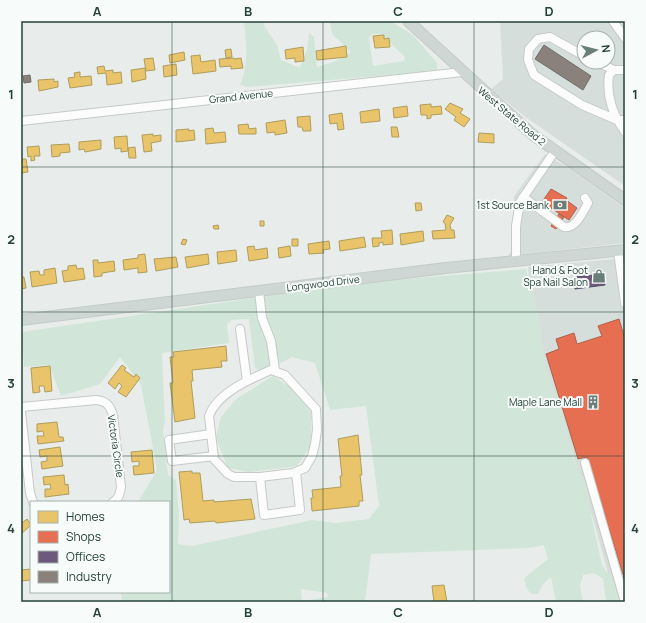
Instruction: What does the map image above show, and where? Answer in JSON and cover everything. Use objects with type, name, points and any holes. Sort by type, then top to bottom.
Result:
[{"type":"main road","name":"West State Road 2","points":[[408,21],[462,72],[533,135],[625,200]]},
{"type":"main road","name":"Longwood Drive","points":[[21,320],[516,261],[621,251]]},
{"type":"street","points":[[613,21],[625,38]]},
{"type":"street","points":[[576,51],[550,36],[538,39],[529,49],[528,60],[534,75],[582,105],[621,120]]},
{"type":"street","points":[[614,70],[609,75],[608,86],[610,105],[621,120],[625,132]]},
{"type":"street","name":"Grand Avenue","points":[[21,121],[462,72]]},
{"type":"street","points":[[516,261],[516,226],[520,202],[555,151]]},
{"type":"street","points":[[523,197],[564,227],[569,228],[573,226],[588,203],[585,198]]},
{"type":"street","points":[[621,251],[625,303]]},
{"type":"street","points":[[259,291],[262,318],[271,341],[275,370]]},
{"type":"street","points":[[240,329],[247,381]]},
{"type":"street","points":[[271,370],[275,370],[285,375],[313,404],[317,413],[315,444],[312,456],[305,468],[296,472],[260,477],[234,477],[219,466],[214,456],[209,416],[214,405],[224,396],[247,381],[271,370]]},
{"type":"street","name":"Victoria Circle","points":[[21,407],[96,400],[102,400],[109,405],[113,416],[121,487],[120,494],[115,501]]},
{"type":"street","points":[[21,412],[32,501]]},
{"type":"street","points":[[211,434],[169,440],[172,462],[214,456]]},
{"type":"street","points":[[584,463],[625,602]]},
{"type":"street","points":[[260,477],[264,515],[300,510],[296,472]]},
{"type":"path","points":[[619,314],[625,334]]},
{"type":"shaded area","points":[[500,21],[625,21],[625,186],[524,116],[491,89],[503,79]]},
{"type":"shaded area","points":[[545,154],[570,169],[625,208],[625,243],[508,256],[513,248],[514,196]]},
{"type":"shaded area","points":[[625,258],[625,602],[616,602],[595,526],[531,320],[528,267]]},
{"type":"green space","points":[[244,21],[263,21],[265,27],[277,45],[281,60],[300,68],[307,49],[309,33],[314,37],[317,67],[336,61],[351,52],[332,34],[330,21],[390,21],[413,35],[437,63],[437,71],[248,87],[240,85],[246,61]],"holes":[[[372,34],[381,34],[405,57],[404,61],[373,66],[369,38]]]},
{"type":"green space","points":[[526,269],[539,319],[543,352],[548,375],[562,411],[574,461],[587,487],[591,515],[602,565],[617,585],[621,602],[606,602],[603,579],[594,573],[583,575],[580,586],[583,602],[556,602],[551,577],[543,584],[538,594],[531,594],[527,589],[524,578],[548,559],[544,545],[529,548],[371,554],[365,602],[122,602],[121,593],[170,593],[170,501],[139,501],[157,470],[141,385],[120,357],[100,384],[61,396],[49,365],[24,367],[22,332],[348,284]],"holes":[[[249,319],[255,368],[261,370],[292,357],[315,363],[330,410],[366,406],[379,506],[369,519],[335,523],[312,520],[192,546],[178,544],[179,516],[176,480],[168,475],[163,429],[165,422],[162,353],[229,343],[227,324],[231,320]],[[301,589],[327,593],[328,597],[302,601]]]},
{"type":"green space","points":[[273,376],[290,387],[311,411],[311,446],[297,466],[249,472],[228,468],[216,438],[221,417],[236,399]]},
{"type":"building: Homes","points":[[384,35],[384,39],[389,38],[390,47],[375,48],[373,36]]},
{"type":"building: Homes","points":[[346,46],[347,57],[317,60],[316,51]]},
{"type":"building: Homes","points":[[303,47],[304,61],[295,62],[295,58],[286,59],[285,50]]},
{"type":"building: Homes","points":[[231,49],[232,57],[226,58],[225,50]]},
{"type":"building: Homes","points":[[184,52],[185,60],[170,63],[169,55]]},
{"type":"building: Homes","points":[[200,55],[201,62],[215,60],[216,71],[193,74],[191,56]]},
{"type":"building: Homes","points":[[153,58],[155,70],[146,71],[144,59]]},
{"type":"building: Homes","points":[[241,58],[243,68],[231,69],[231,66],[220,67],[219,59]]},
{"type":"building: Homes","points":[[176,64],[177,75],[164,77],[163,66]]},
{"type":"building: Homes","points":[[104,66],[105,71],[113,70],[113,73],[121,72],[122,83],[107,85],[106,73],[98,74],[97,67]]},
{"type":"building: Homes","points":[[145,68],[146,79],[132,82],[131,70]]},
{"type":"building: Homes","points":[[80,72],[80,77],[91,76],[92,85],[70,88],[68,78],[75,77],[74,73]]},
{"type":"building: Homes","points":[[54,79],[54,82],[58,81],[58,87],[39,91],[38,80]]},
{"type":"building: Homes","points":[[450,103],[463,109],[460,113],[470,119],[464,127],[454,120],[456,117],[445,109]]},
{"type":"building: Homes","points":[[431,104],[431,107],[441,106],[442,114],[431,115],[431,118],[427,119],[427,115],[421,115],[420,105]]},
{"type":"building: Homes","points":[[407,106],[408,116],[394,118],[393,108]]},
{"type":"building: Homes","points":[[379,109],[380,121],[361,123],[360,112]]},
{"type":"building: Homes","points":[[342,113],[344,129],[338,130],[337,123],[330,124],[329,115]]},
{"type":"building: Homes","points":[[310,116],[311,131],[303,131],[302,127],[298,127],[297,117]]},
{"type":"building: Homes","points":[[285,120],[287,133],[275,135],[275,132],[267,133],[266,123]]},
{"type":"building: Homes","points":[[248,124],[249,129],[256,128],[256,134],[239,134],[238,125]]},
{"type":"building: Homes","points":[[391,127],[397,127],[399,137],[392,137]]},
{"type":"building: Homes","points":[[213,128],[214,133],[225,132],[226,142],[206,144],[205,129]]},
{"type":"building: Homes","points":[[189,129],[189,131],[194,130],[195,140],[176,142],[176,130]]},
{"type":"building: Homes","points":[[479,133],[494,134],[494,143],[478,142]]},
{"type":"building: Homes","points":[[153,134],[153,136],[161,135],[161,141],[151,143],[152,151],[144,152],[142,135]]},
{"type":"building: Homes","points":[[127,136],[128,151],[121,152],[121,148],[115,149],[114,137]]},
{"type":"building: Homes","points":[[101,140],[101,149],[85,152],[84,149],[79,150],[79,142]]},
{"type":"building: Homes","points":[[69,144],[70,152],[60,153],[60,156],[52,157],[51,145]]},
{"type":"building: Homes","points":[[39,146],[40,156],[34,156],[35,160],[31,161],[31,156],[28,157],[27,147]]},
{"type":"building: Homes","points":[[135,147],[136,158],[129,158],[128,148]]},
{"type":"building: Homes","points":[[21,159],[26,159],[28,172],[21,173]]},
{"type":"building: Homes","points":[[415,203],[421,203],[422,210],[416,211]]},
{"type":"building: Homes","points":[[447,215],[454,218],[450,225],[451,230],[454,230],[455,238],[433,239],[432,231],[446,230],[445,223],[443,222]]},
{"type":"building: Homes","points":[[260,221],[264,221],[264,226],[260,226]]},
{"type":"building: Homes","points":[[218,225],[219,229],[214,229],[213,226]]},
{"type":"building: Homes","points":[[392,230],[393,244],[383,245],[383,242],[379,243],[379,246],[373,247],[372,238],[382,238],[381,231]]},
{"type":"building: Homes","points":[[423,231],[424,241],[401,245],[400,234]]},
{"type":"building: Homes","points":[[364,237],[366,247],[340,251],[339,241]]},
{"type":"building: Homes","points":[[183,239],[187,240],[185,245],[181,244]]},
{"type":"building: Homes","points":[[292,239],[298,239],[298,246],[292,246]]},
{"type":"building: Homes","points":[[329,241],[330,249],[323,250],[324,253],[309,254],[308,244]]},
{"type":"building: Homes","points":[[254,246],[255,250],[267,248],[268,258],[249,261],[247,247]]},
{"type":"building: Homes","points":[[290,246],[291,256],[279,258],[278,248]]},
{"type":"building: Homes","points":[[236,250],[237,261],[218,264],[217,252]]},
{"type":"building: Homes","points":[[145,254],[147,272],[138,273],[138,268],[124,270],[123,260],[138,258],[138,255]]},
{"type":"building: Homes","points":[[208,254],[209,264],[187,268],[185,257]]},
{"type":"building: Homes","points":[[176,257],[178,267],[156,271],[154,259]]},
{"type":"building: Homes","points":[[93,260],[98,260],[98,263],[114,261],[115,271],[102,273],[102,276],[94,277]]},
{"type":"building: Homes","points":[[76,265],[77,269],[83,268],[85,279],[64,282],[62,271],[68,270],[68,266]]},
{"type":"building: Homes","points":[[55,268],[57,283],[32,287],[30,272],[39,271],[40,275],[44,275],[44,270]]},
{"type":"building: Homes","points":[[21,277],[24,277],[26,288],[21,289]]},
{"type":"building: Homes","points":[[226,346],[227,361],[221,361],[222,367],[192,370],[193,381],[191,381],[195,418],[175,422],[170,383],[173,383],[170,357],[174,357],[173,352]]},
{"type":"building: Homes","points":[[122,365],[126,368],[124,370],[134,377],[136,374],[140,378],[126,397],[118,392],[122,386],[119,383],[115,389],[108,383]]},
{"type":"building: Homes","points":[[50,366],[52,391],[45,392],[44,386],[39,386],[40,392],[33,393],[31,368]]},
{"type":"building: Homes","points":[[57,422],[59,437],[63,437],[64,441],[38,444],[37,436],[44,436],[43,431],[37,432],[37,424]]},
{"type":"building: Homes","points":[[358,435],[363,501],[359,501],[359,506],[312,511],[312,490],[341,487],[340,476],[342,476],[338,439]]},
{"type":"building: Homes","points":[[60,447],[63,466],[42,469],[41,462],[47,461],[47,456],[40,457],[39,450]]},
{"type":"building: Homes","points":[[152,450],[154,473],[134,475],[133,466],[139,466],[139,461],[132,462],[131,452]]},
{"type":"building: Homes","points":[[192,471],[192,473],[200,473],[203,501],[214,500],[214,502],[251,499],[255,519],[216,523],[215,521],[190,523],[189,519],[184,520],[179,472]]},
{"type":"building: Homes","points":[[64,475],[65,485],[68,484],[69,494],[45,497],[45,489],[51,489],[50,484],[44,485],[43,477]]},
{"type":"building: Homes","points":[[27,519],[30,526],[21,534],[21,522],[22,523]]},
{"type":"building: Homes","points":[[30,569],[30,580],[21,581],[21,570]]},
{"type":"building: Homes","points":[[444,585],[447,602],[434,602],[432,586]]},
{"type":"building: Shops","name":"1st Source Bank","points":[[551,189],[567,198],[566,200],[577,208],[569,220],[542,202]]},
{"type":"building: Shops","points":[[559,214],[564,217],[556,229],[551,226]]},
{"type":"building: Shops","name":"Maple Lane Mall","points":[[619,319],[625,339],[625,581],[587,457],[578,459],[546,354],[559,349],[556,339],[574,333],[577,344],[602,336],[598,326]]},
{"type":"building: Offices","points":[[604,274],[605,285],[575,289],[574,277]]},
{"type":"building: Industry","points":[[544,45],[576,66],[576,70],[582,70],[591,76],[583,90],[535,59]]},
{"type":"building: Industry","points":[[30,75],[31,82],[24,83],[23,76]]},
{"type":"place","name":"1st Source Bank","points":[[560,205]]},
{"type":"place","name":"Hand & Foot Spa Nail Salon","points":[[599,276]]},
{"type":"place","name":"Maple Lane Mall","points":[[593,402]]}]
